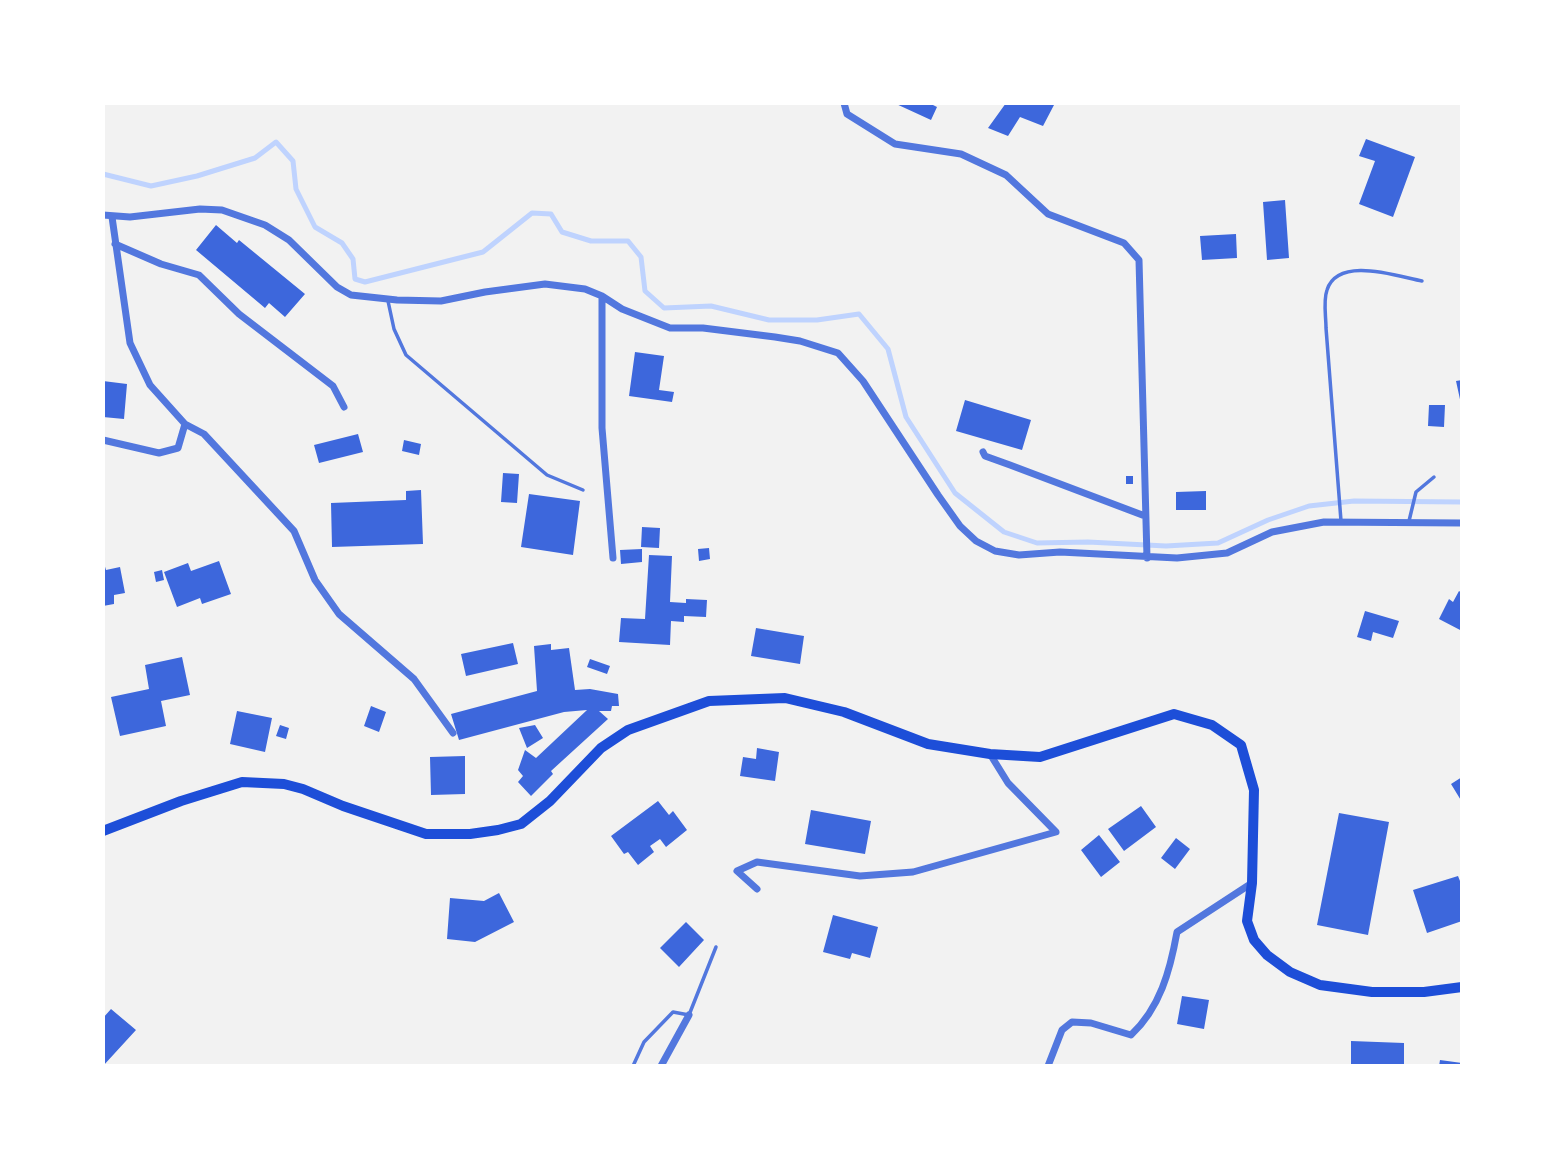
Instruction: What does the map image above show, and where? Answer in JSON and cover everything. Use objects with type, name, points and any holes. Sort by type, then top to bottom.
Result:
[{"type":"main road","points":[[103,831],[181,801],[242,782],[284,784],[426,834],[470,834],[498,830],[521,824],[550,801],[601,748],[628,730],[709,701],[785,698],[844,712],[928,744],[990,754],[1040,757],[1174,714],[1212,725],[1241,745],[1254,790],[1252,883],[1247,921],[1254,940],[1267,956],[1290,972],[1320,985],[1372,992],[1424,992],[1462,988]]},
{"type":"street","points":[[844,103],[847,114],[895,144],[961,153],[1006,175],[1048,214],[1124,243],[1139,260],[1147,556]]},
{"type":"street","points":[[453,733],[414,679],[339,614],[314,580],[294,531],[204,434],[185,424],[150,385],[130,344],[116,244],[107,216],[130,217],[200,209],[222,210],[265,225],[289,240],[337,287],[351,295],[441,301],[545,284],[584,289],[602,296],[622,309],[670,328],[703,328],[775,337],[800,341],[838,354],[863,381],[960,526],[976,541],[995,551],[1019,555],[1060,552],[1177,558],[1227,553],[1272,532],[1324,522],[1462,523]]},
{"type":"street","points":[[116,244],[160,264],[199,275],[239,314],[333,386],[344,407]]},
{"type":"street","points":[[602,296],[602,428],[612,558]]},
{"type":"street","points":[[103,440],[159,453],[178,448],[185,424]]},
{"type":"street","points":[[983,452],[999,461],[1145,516]]},
{"type":"street","points":[[757,889],[737,871],[757,862],[860,876],[913,872],[1056,832],[1008,783],[990,754]]},
{"type":"street","points":[[1048,1066],[1062,1030],[1072,1022],[1091,1023],[1130,1035],[1146,1021],[1163,990],[1177,932],[1252,883]]},
{"type":"street","points":[[661,1066],[689,1015]]},
{"type":"lane","points":[[1341,523],[1325,298],[1328,287],[1340,273],[1352,269],[1422,281]]},
{"type":"lane","points":[[388,299],[394,329],[406,355],[547,475],[583,490]]},
{"type":"lane","points":[[1409,523],[1416,492],[1434,477]]},
{"type":"lane","points":[[633,1066],[644,1042],[673,1012],[689,1015],[716,947]]},
{"type":"building","points":[[894,103],[929,103],[937,107],[931,120]]},
{"type":"building","points":[[1006,103],[1054,105],[1043,126],[1020,117],[1008,136],[988,128]]},
{"type":"building","points":[[1366,139],[1415,157],[1393,217],[1359,204],[1375,161],[1359,156]]},
{"type":"building","points":[[1285,200],[1289,258],[1267,260],[1263,202]]},
{"type":"building","points":[[216,225],[237,243],[239,240],[305,294],[285,317],[269,303],[265,308],[196,250]]},
{"type":"building","points":[[1236,234],[1237,258],[1202,260],[1200,236]]},
{"type":"building","points":[[635,352],[664,356],[659,390],[674,392],[672,402],[629,396]]},
{"type":"building","points":[[1462,380],[1462,404],[1461,404],[1456,381]]},
{"type":"building","points":[[103,381],[127,384],[124,419],[103,417]]},
{"type":"building","points":[[965,400],[1031,420],[1022,450],[956,431]]},
{"type":"building","points":[[1429,405],[1445,405],[1444,427],[1428,426]]},
{"type":"building","points":[[358,434],[363,452],[319,463],[314,445]]},
{"type":"building","points":[[404,440],[421,444],[419,455],[402,451]]},
{"type":"building","points":[[503,473],[519,474],[517,503],[501,502]]},
{"type":"building","points":[[1126,476],[1133,476],[1133,484],[1126,484]]},
{"type":"building","points":[[421,490],[423,544],[332,547],[331,503],[406,500],[406,491]]},
{"type":"building","points":[[1206,491],[1206,510],[1176,510],[1176,492]]},
{"type":"building","points":[[529,494],[580,501],[573,555],[521,547]]},
{"type":"building","points":[[642,527],[660,528],[659,548],[641,547]]},
{"type":"building","points":[[709,548],[710,559],[699,561],[698,549]]},
{"type":"building","points":[[642,549],[642,562],[621,564],[620,550]]},
{"type":"building","points":[[649,555],[672,556],[670,602],[686,603],[686,599],[707,600],[706,617],[684,616],[684,622],[671,621],[670,645],[619,642],[621,618],[645,619]]},
{"type":"building","points":[[103,560],[106,570],[120,567],[125,593],[114,595],[114,604],[103,606]]},
{"type":"building","points":[[219,561],[231,594],[202,604],[200,598],[177,607],[164,572],[188,563],[191,571]]},
{"type":"building","points":[[162,570],[164,580],[156,582],[154,572]]},
{"type":"building","points":[[1459,591],[1462,593],[1462,631],[1439,619],[1449,599],[1453,602]]},
{"type":"building","points":[[1365,611],[1399,621],[1393,638],[1373,632],[1371,641],[1357,637]]},
{"type":"building","points":[[756,628],[804,636],[800,664],[751,656]]},
{"type":"building","points":[[513,643],[518,664],[466,676],[461,654]]},
{"type":"building","points":[[551,644],[551,650],[569,648],[575,690],[590,689],[618,694],[619,706],[612,706],[611,711],[599,711],[608,719],[551,771],[553,774],[531,796],[518,782],[523,776],[518,770],[525,750],[536,758],[587,710],[564,712],[459,740],[451,714],[537,691],[534,646]]},
{"type":"building","points":[[182,657],[190,695],[161,701],[166,726],[120,736],[111,697],[149,689],[145,665]]},
{"type":"building","points":[[590,659],[610,666],[607,674],[587,667]]},
{"type":"building","points":[[371,706],[386,712],[379,732],[364,726]]},
{"type":"building","points":[[237,711],[272,718],[265,752],[230,744]]},
{"type":"building","points":[[280,725],[289,728],[286,739],[276,736]]},
{"type":"building","points":[[535,725],[543,738],[527,748],[519,728]]},
{"type":"building","points":[[757,748],[779,752],[775,781],[740,776],[743,757],[756,759]]},
{"type":"building","points":[[465,756],[465,794],[431,795],[430,757]]},
{"type":"building","points":[[1462,777],[1462,802],[1451,784]]},
{"type":"building","points":[[658,801],[669,815],[673,811],[687,830],[666,847],[660,839],[650,846],[654,852],[638,865],[628,852],[624,854],[611,836]]},
{"type":"building","points":[[1141,806],[1156,827],[1124,851],[1108,829]]},
{"type":"building","points":[[811,810],[871,821],[865,854],[805,844]]},
{"type":"building","points":[[1339,813],[1389,822],[1368,935],[1317,925]]},
{"type":"building","points":[[1099,835],[1120,862],[1101,877],[1081,850]]},
{"type":"building","points":[[1176,838],[1190,849],[1175,869],[1161,858]]},
{"type":"building","points":[[1458,876],[1462,886],[1462,921],[1427,933],[1413,890]]},
{"type":"building","points":[[499,893],[514,922],[475,942],[447,939],[450,898],[484,901]]},
{"type":"building","points":[[833,915],[878,927],[870,958],[852,953],[850,959],[823,952]]},
{"type":"building","points":[[686,922],[704,940],[679,967],[660,948]]},
{"type":"building","points":[[1182,996],[1209,1000],[1204,1029],[1177,1024]]},
{"type":"building","points":[[111,1009],[136,1030],[103,1066],[103,1018]]},
{"type":"building","points":[[1351,1041],[1404,1043],[1404,1066],[1351,1066]]},
{"type":"building","points":[[1440,1060],[1462,1063],[1462,1066],[1439,1066]]},
{"type":"waterway","points":[[103,174],[151,186],[197,176],[255,158],[276,142],[293,161],[296,189],[315,227],[342,243],[353,259],[355,279],[365,282],[483,252],[532,213],[551,214],[562,232],[591,241],[628,241],[641,257],[645,291],[664,308],[711,306],[769,320],[817,320],[859,314],[888,349],[906,417],[955,493],[1004,532],[1037,543],[1088,542],[1166,546],[1218,543],[1268,520],[1309,506],[1354,501],[1462,502]]}]
